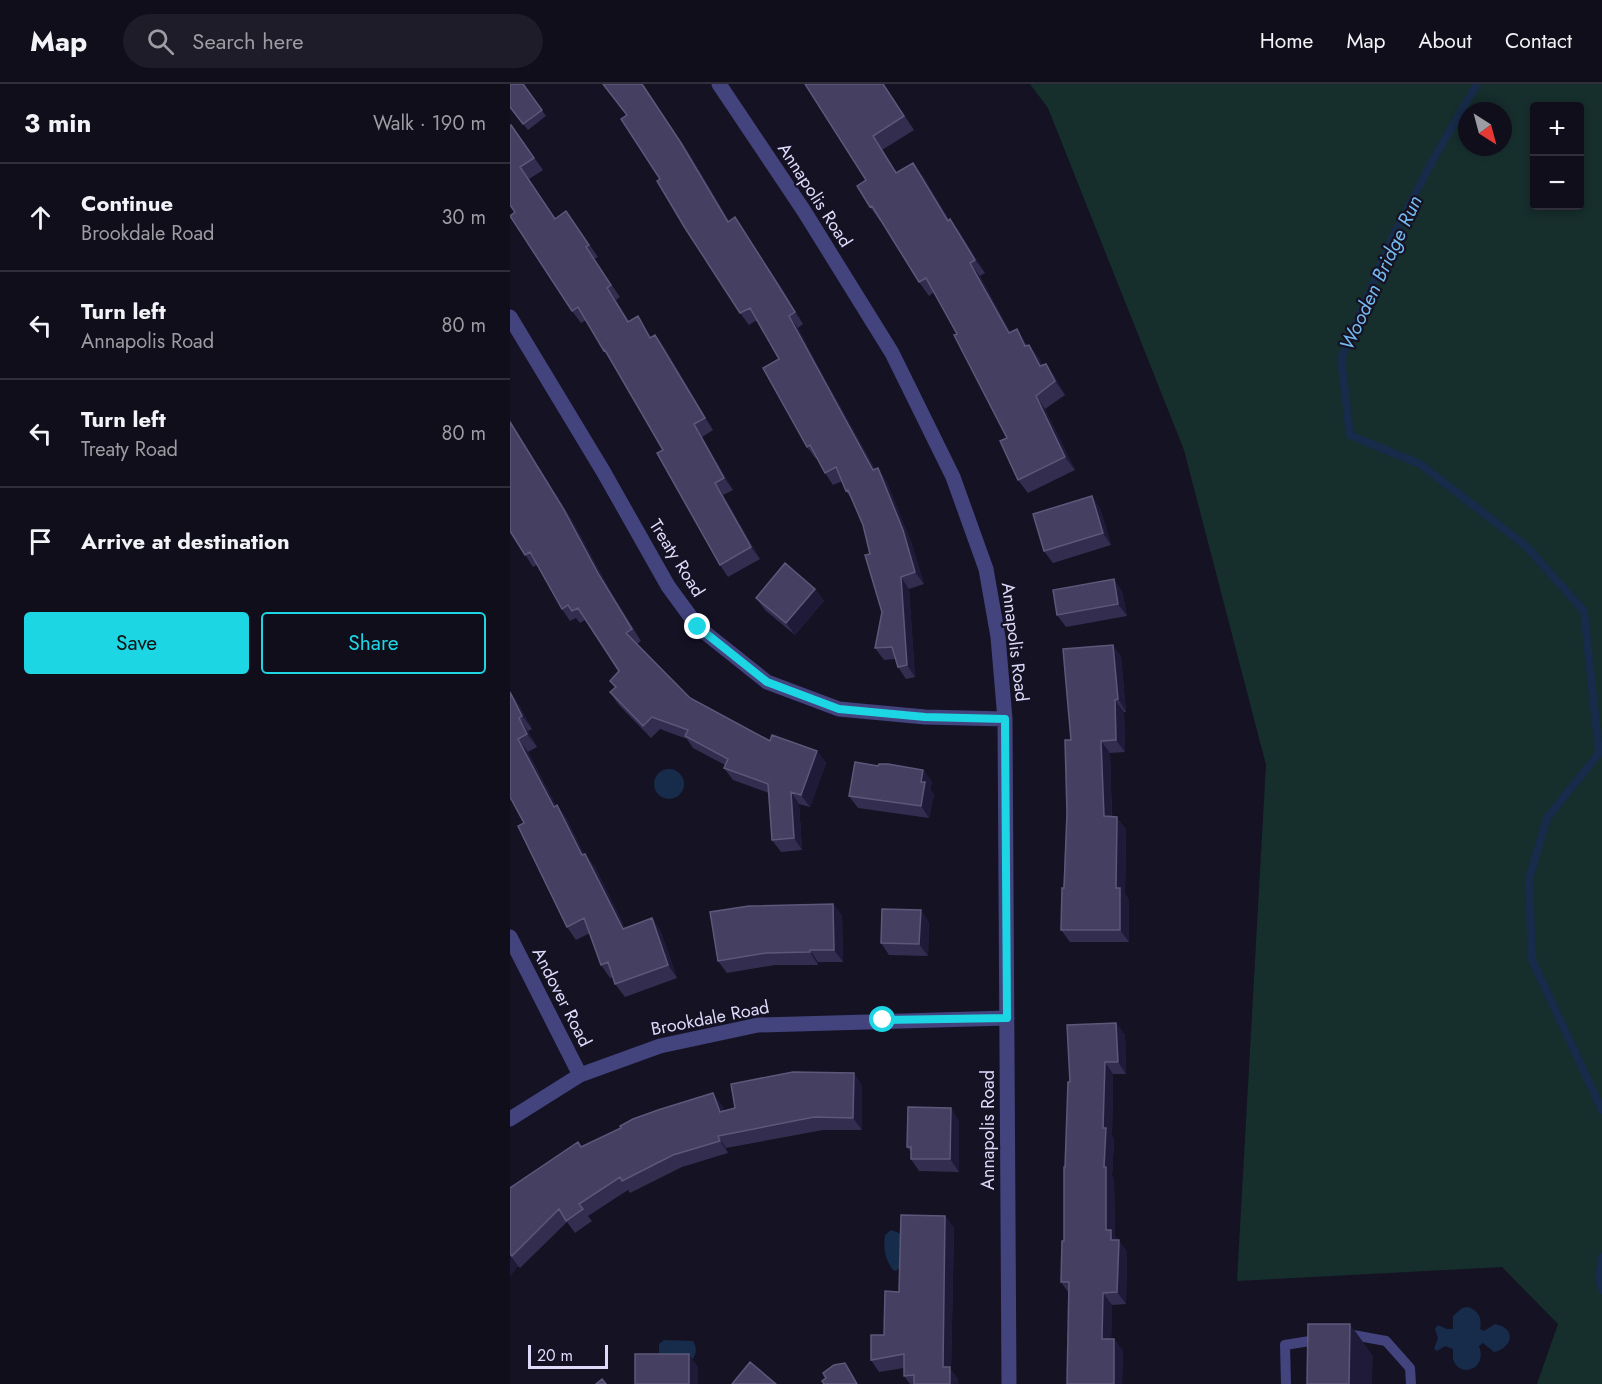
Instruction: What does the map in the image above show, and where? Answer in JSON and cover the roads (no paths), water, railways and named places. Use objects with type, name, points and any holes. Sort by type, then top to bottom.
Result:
[{"type":"street","name":"Annapolis Road","points":[[718,84],[804,211],[891,353],[953,477],[986,569],[998,637],[1005,719],[1009,1384]]},
{"type":"street","name":"Treaty Road","points":[[510,317],[603,471],[668,586],[698,627],[767,682],[839,709],[925,717],[1005,719]]},
{"type":"street","name":"Andover Road","points":[[510,937],[580,1075]]},
{"type":"street","name":"Brookdale Road","points":[[510,1119],[580,1075],[660,1046],[758,1025],[1007,1018]]},
{"type":"lane","points":[[1286,1384],[1285,1345],[1353,1335],[1386,1341],[1410,1368],[1410,1384]]},
{"type":"water","points":[[669,769],[675,770],[683,778],[683,790],[675,798],[669,799],[663,798],[655,790],[654,784],[655,778],[663,770]]},
{"type":"water","points":[[891,1230],[902,1237],[900,1267],[896,1271],[886,1258],[885,1235]]},
{"type":"water","points":[[1468,1307],[1479,1315],[1480,1329],[1484,1331],[1495,1324],[1502,1326],[1507,1329],[1510,1338],[1506,1346],[1494,1352],[1483,1343],[1479,1346],[1481,1355],[1476,1366],[1466,1370],[1456,1365],[1453,1359],[1453,1349],[1445,1346],[1437,1351],[1434,1349],[1438,1338],[1435,1329],[1438,1325],[1453,1329],[1453,1316],[1462,1308]]},
{"type":"water","points":[[664,1340],[693,1341],[696,1351],[691,1361],[659,1356],[659,1344]]},
{"type":"waterway","name":"Wooden Bridge Run","points":[[1477,84],[1434,158],[1392,238],[1341,359],[1350,435],[1420,464],[1526,546],[1584,611],[1599,753],[1547,818],[1529,879],[1532,960],[1602,1110]]},
{"type":"waterway","name":"Wooden Bridge Run","points":[[1602,1257],[1599,1278],[1602,1290]]}]
